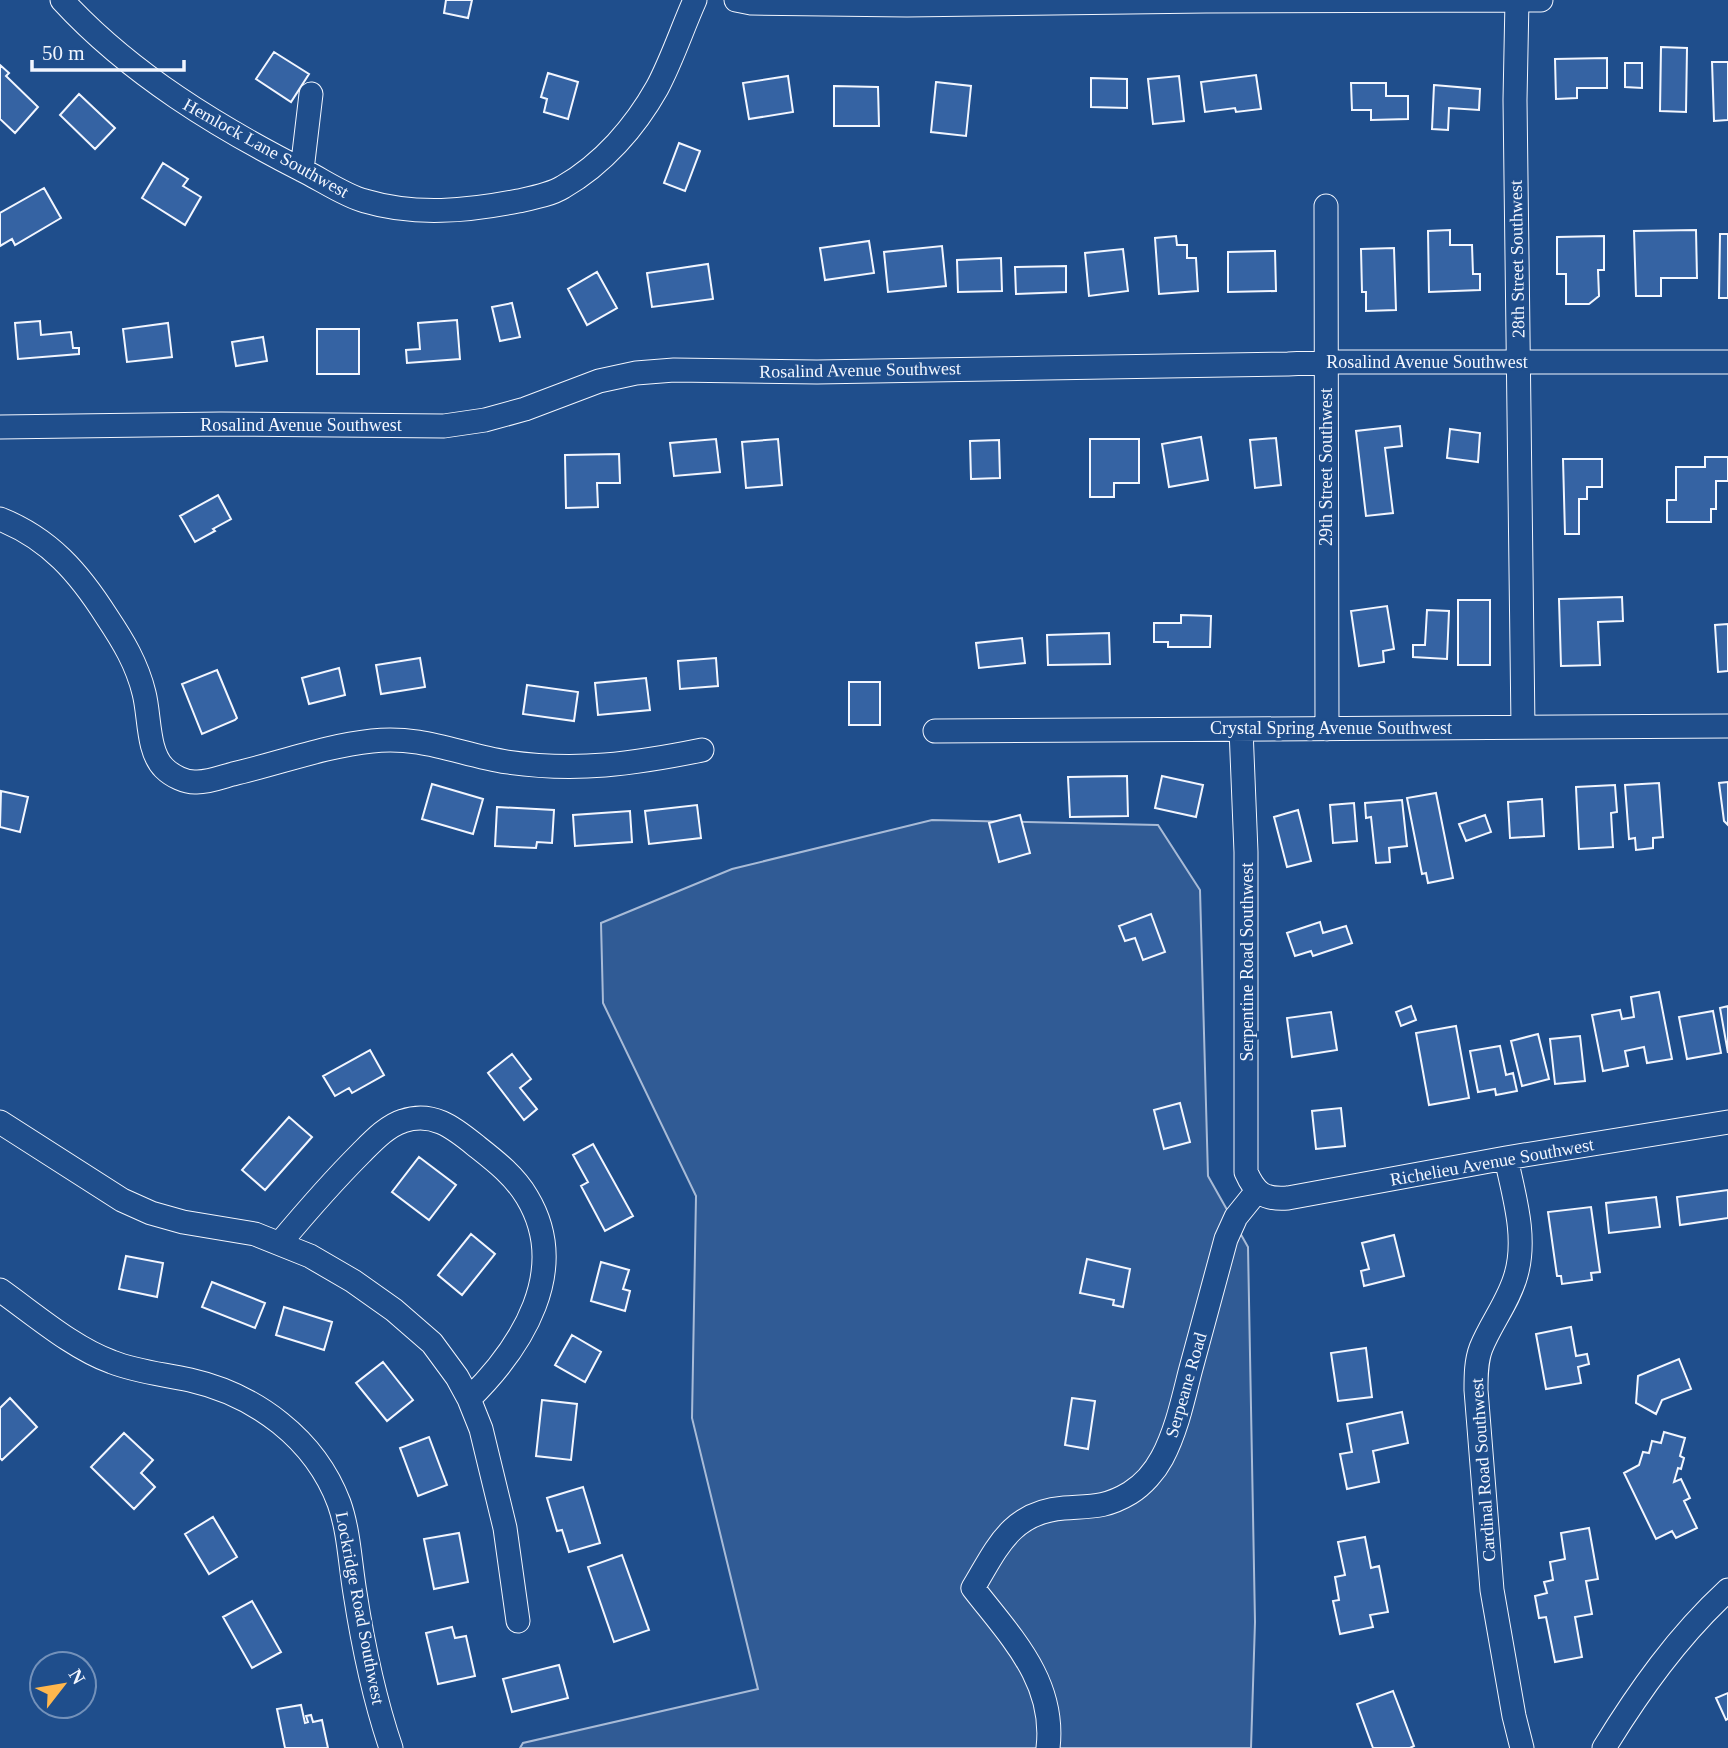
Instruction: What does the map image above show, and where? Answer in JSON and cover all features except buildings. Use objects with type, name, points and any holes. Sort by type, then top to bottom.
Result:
[{"type":"street","name":"Hemlock Lane Southwest","points":[[62,0],[110,46],[158,85],[195,110],[302,170],[363,201],[443,211],[484,208],[531,199],[561,188],[591,168],[639,116],[658,86],[695,0]]},
{"type":"street","points":[[736,0],[751,3],[907,5],[1091,1],[1541,0]]},
{"type":"street","name":"28th Street Southwest","points":[[1517,0],[1515,113],[1523,727]]},
{"type":"street","points":[[302,170],[311,94]]},
{"type":"street","name":"29th Street Southwest","points":[[1326,206],[1327,729]]},
{"type":"street","name":"Rosalind Avenue Southwest","points":[[0,427],[221,424],[444,426],[485,420],[525,409],[599,381],[636,373],[674,370],[817,372],[1288,365],[1326,362],[1728,362]]},
{"type":"street","points":[[0,519],[35,537],[55,552],[77,574],[95,599],[127,648],[140,676],[153,748],[159,762],[183,780],[198,783],[343,745],[376,740],[409,740],[504,761],[548,767],[592,767],[649,761],[702,750]]},
{"type":"street","name":"Crystal Spring Avenue Southwest","points":[[935,730],[1728,726]]},
{"type":"street","name":"Serpentine Road Southwest","points":[[1241,729],[1246,852],[1246,1172],[1257,1191]]},
{"type":"street","points":[[280,1243],[329,1185],[392,1126],[404,1120],[421,1118],[434,1119],[456,1129],[509,1173],[527,1197],[539,1225],[544,1249],[544,1273],[527,1323],[510,1353],[469,1399]]},
{"type":"street","points":[[0,1122],[122,1200],[151,1213],[183,1222],[255,1234],[310,1256],[353,1281],[394,1310],[432,1343],[457,1377],[481,1429],[505,1528],[518,1621]]},
{"type":"street","name":"Richelieu Avenue Southwest","points":[[1257,1191],[1276,1199],[1288,1198],[1506,1158],[1728,1122]]},
{"type":"street","name":"Cardinal Road Southwest","points":[[1506,1158],[1520,1231],[1521,1251],[1508,1297],[1481,1349],[1476,1369],[1476,1390],[1492,1590],[1522,1748]]},
{"type":"street","name":"Serpeane Road","points":[[1048,1748],[1046,1709],[1040,1684],[1028,1660],[973,1588],[1004,1538],[1018,1524],[1035,1514],[1050,1510],[1091,1507],[1112,1502],[1132,1492],[1148,1478],[1161,1460],[1169,1444],[1186,1387],[1226,1238],[1236,1217],[1257,1191]]},
{"type":"street","name":"Lockridge Road Southwest","points":[[0,1290],[80,1347],[109,1361],[140,1371],[190,1380],[244,1399],[280,1423],[318,1461],[328,1477],[340,1507],[368,1660],[391,1748]]},
{"type":"street","points":[[1604,1748],[1646,1683],[1681,1639],[1728,1590]]},
{"type":"shaded area","points":[[932,820],[1158,825],[1200,890],[1208,1176],[1248,1247],[1255,1622],[1251,1748],[520,1748],[523,1743],[758,1689],[692,1418],[696,1196],[603,1003],[601,923],[732,869]]}]
